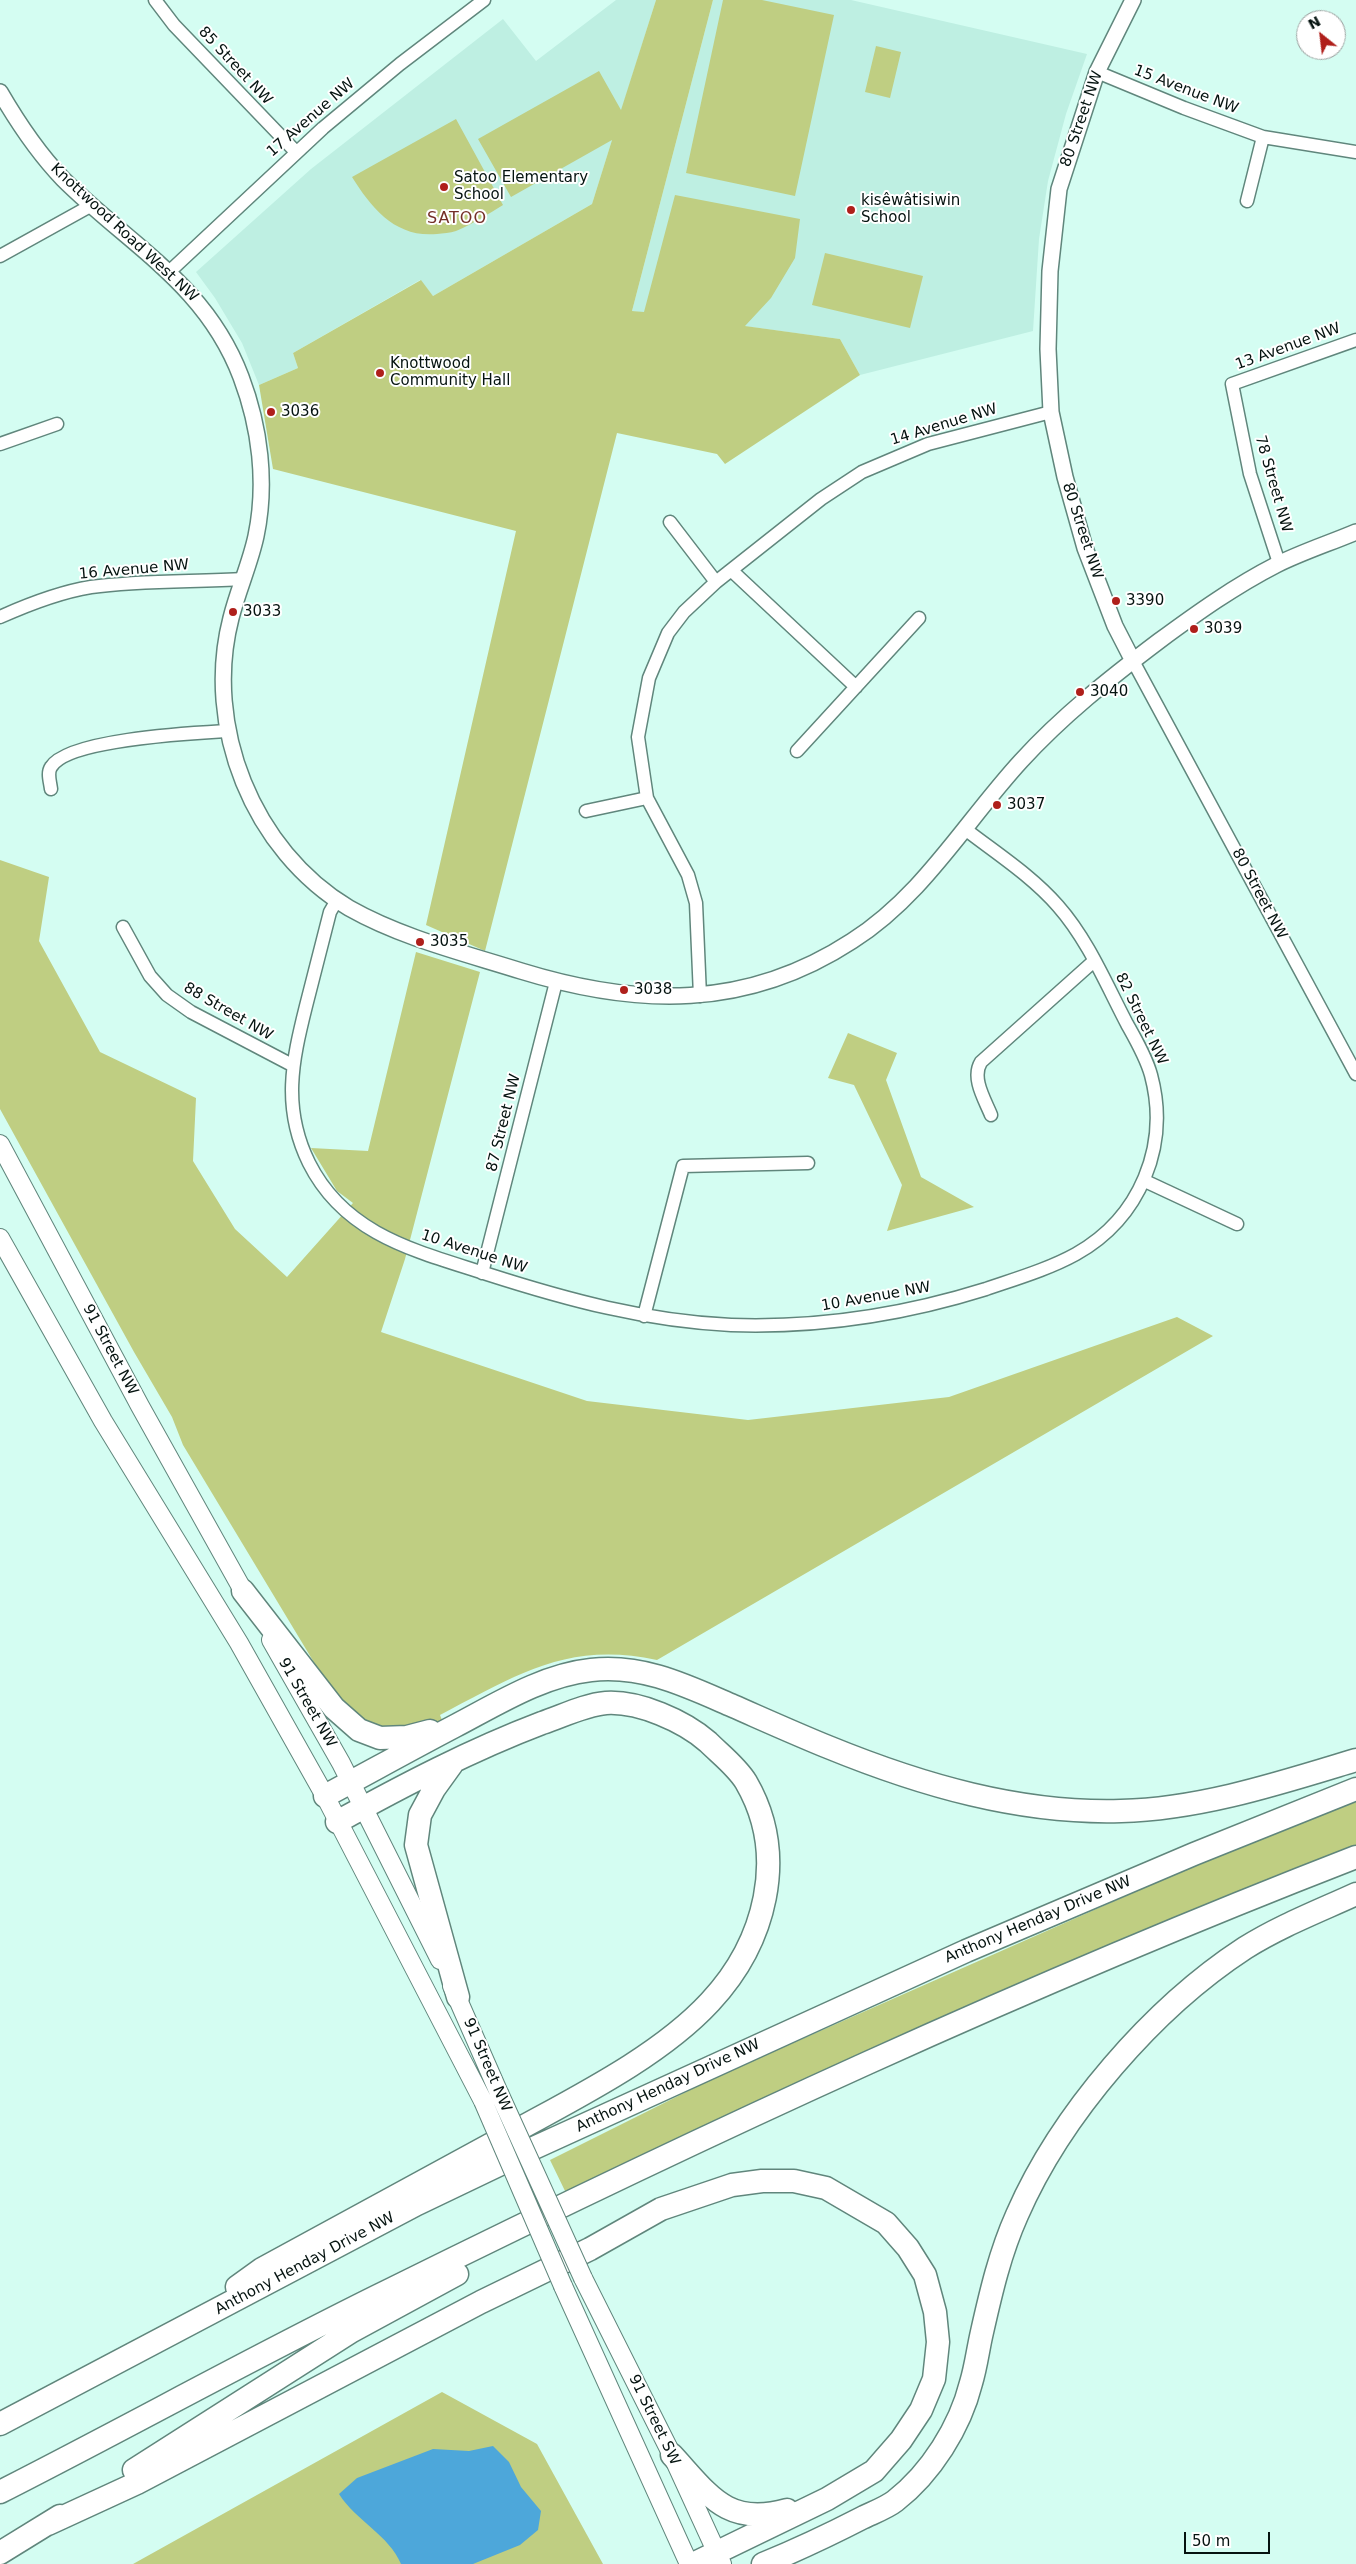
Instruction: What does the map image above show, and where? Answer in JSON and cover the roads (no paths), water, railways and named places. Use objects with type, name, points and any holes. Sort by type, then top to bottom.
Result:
[{"type":"highway","points":[[243,1591],[334,1708],[359,1730],[380,1738],[407,1737],[476,1715]]},
{"type":"highway","points":[[324,1796],[476,1715],[549,1681],[591,1670],[634,1671],[672,1679],[831,1748],[937,1786],[1013,1804],[1121,1811],[1187,1803],[1247,1792],[1356,1760]]},
{"type":"highway","points":[[163,2340],[262,2269],[539,2118],[632,2064],[666,2040],[709,2003],[741,1962],[755,1933],[766,1897],[769,1866],[764,1832],[745,1780],[695,1731],[673,1718],[633,1706],[608,1703],[585,1708],[491,1742],[338,1822]]},
{"type":"highway","points":[[454,1761],[434,1789],[420,1815],[416,1845],[458,1997]]},
{"type":"highway","name":"Anthony Henday Drive NW","points":[[0,2424],[163,2340],[416,2204],[554,2138],[966,1951],[1157,1869],[1356,1789]]},
{"type":"highway","points":[[0,2492],[385,2292],[592,2191],[845,2072],[987,2009],[1356,1857]]},
{"type":"highway","points":[[763,2564],[819,2541],[894,2502],[920,2477],[944,2443],[956,2422],[971,2384],[1000,2257],[1018,2213],[1057,2141],[1106,2073],[1175,2002],[1245,1948],[1290,1923],[1356,1894]]},
{"type":"highway","points":[[48,2524],[137,2483],[481,2302],[590,2249],[661,2209],[732,2185],[762,2181],[794,2181],[826,2188],[886,2223],[908,2248],[925,2275],[935,2312],[938,2342],[934,2379],[921,2410],[901,2440],[874,2471],[719,2558],[693,2564]]},
{"type":"highway","points":[[0,2553],[301,2362],[407,2300],[500,2251],[592,2191]]},
{"type":"highway","points":[[672,2455],[718,2504],[742,2514],[768,2516],[827,2499]]},
{"type":"highway","points":[[796,2564],[853,2523]]},
{"type":"main road","name":"91 Street NW","points":[[0,1144],[135,1397],[351,1782],[458,1997],[491,2097],[563,2286]]},
{"type":"main road","name":"91 Street NW","points":[[0,1238],[103,1421],[239,1643],[491,2097],[583,2278]]},
{"type":"main road","name":"91 Street SW","points":[[583,2278],[672,2455],[719,2558]]},
{"type":"main road","name":"91 Street SW","points":[[563,2286],[689,2564]]},
{"type":"street","name":"85 Street NW","points":[[156,0],[174,25],[296,152]]},
{"type":"street","name":"17 Avenue NW","points":[[169,272],[296,152],[400,64],[484,0]]},
{"type":"street","name":"80 Street NW","points":[[1133,0],[1097,72],[1059,189],[1050,271],[1048,349],[1051,412],[1065,477],[1085,548],[1115,626],[1355,1070]]},
{"type":"street","name":"15 Avenue NW","points":[[1097,72],[1184,108],[1264,137],[1356,152]]},
{"type":"street","name":"Knottwood Road West NW","points":[[0,92],[26,133],[50,164],[92,205],[169,272],[203,308],[227,345],[243,382],[255,425],[261,471],[260,514],[244,579],[230,620],[223,681],[228,731],[244,787],[270,832],[301,869],[337,900],[364,916],[395,929],[556,982],[600,992],[645,997],[700,996],[745,988],[782,976],[814,963],[856,940],[903,902],[928,875],[1021,761],[1059,722],[1133,661],[1210,603],[1279,563],[1356,532]]},
{"type":"street","points":[[1247,201],[1264,137]]},
{"type":"street","points":[[0,256],[92,205]]},
{"type":"street","name":"13 Avenue NW","points":[[1232,384],[1356,340]]},
{"type":"street","name":"78 Street NW","points":[[1232,384],[1250,474],[1279,563]]},
{"type":"street","name":"14 Avenue NW","points":[[647,798],[638,737],[649,678],[668,633],[684,612],[716,582],[821,499],[879,463],[928,444],[1051,412]]},
{"type":"street","points":[[0,444],[57,424]]},
{"type":"street","points":[[670,522],[716,582]]},
{"type":"street","points":[[731,570],[856,687]]},
{"type":"street","name":"16 Avenue NW","points":[[0,617],[38,601],[90,588],[137,583],[244,579]]},
{"type":"street","points":[[798,751],[919,618]]},
{"type":"street","points":[[51,789],[48,773],[51,766],[57,760],[70,754],[133,738],[228,731]]},
{"type":"street","points":[[586,810],[647,798],[688,875],[696,903],[700,996]]},
{"type":"street","name":"82 Street NW","points":[[965,829],[1053,900],[1073,925],[1135,1038],[1150,1073],[1156,1104],[1157,1131],[1146,1180],[1120,1219],[1100,1238]]},
{"type":"street","points":[[292,1065],[330,912],[337,900]]},
{"type":"street","name":"88 Street NW","points":[[123,927],[150,976],[167,995],[191,1012],[292,1065]]},
{"type":"street","points":[[991,1115],[978,1081],[977,1071],[981,1062],[1094,961]]},
{"type":"street","name":"87 Street NW","points":[[482,1272],[556,982]]},
{"type":"street","name":"10 Avenue NW","points":[[292,1065],[292,1104],[300,1141],[310,1166],[334,1200],[357,1222],[381,1237],[482,1272],[564,1298],[644,1316],[705,1323],[782,1326],[878,1316],[934,1304],[999,1284],[1066,1259],[1100,1238]]},
{"type":"street","points":[[644,1316],[683,1166],[808,1163]]},
{"type":"street","points":[[1146,1180],[1237,1224]]},
{"type":"water","points":[[493,2446],[509,2462],[521,2487],[541,2511],[538,2530],[520,2545],[473,2564],[401,2564],[389,2545],[346,2504],[339,2494],[357,2478],[433,2449],[469,2451]]},
{"type":"place","name":"Satoo Elementary School","points":[[444,187]]},
{"type":"place","name":"kisêwâtisiwin School","points":[[851,210]]},
{"type":"place","name":"Knottwood Community Hall","points":[[380,373]]},
{"type":"place","name":"3036","points":[[271,412]]},
{"type":"place","name":"3390","points":[[1116,601]]},
{"type":"place","name":"3033","points":[[233,612]]},
{"type":"place","name":"3039","points":[[1194,629]]},
{"type":"place","name":"3040","points":[[1080,692]]},
{"type":"place","name":"3037","points":[[997,805]]},
{"type":"place","name":"3035","points":[[420,942]]},
{"type":"place","name":"3038","points":[[624,990]]},
{"type":"district","name":"SATOO","points":[[457,219]]}]
